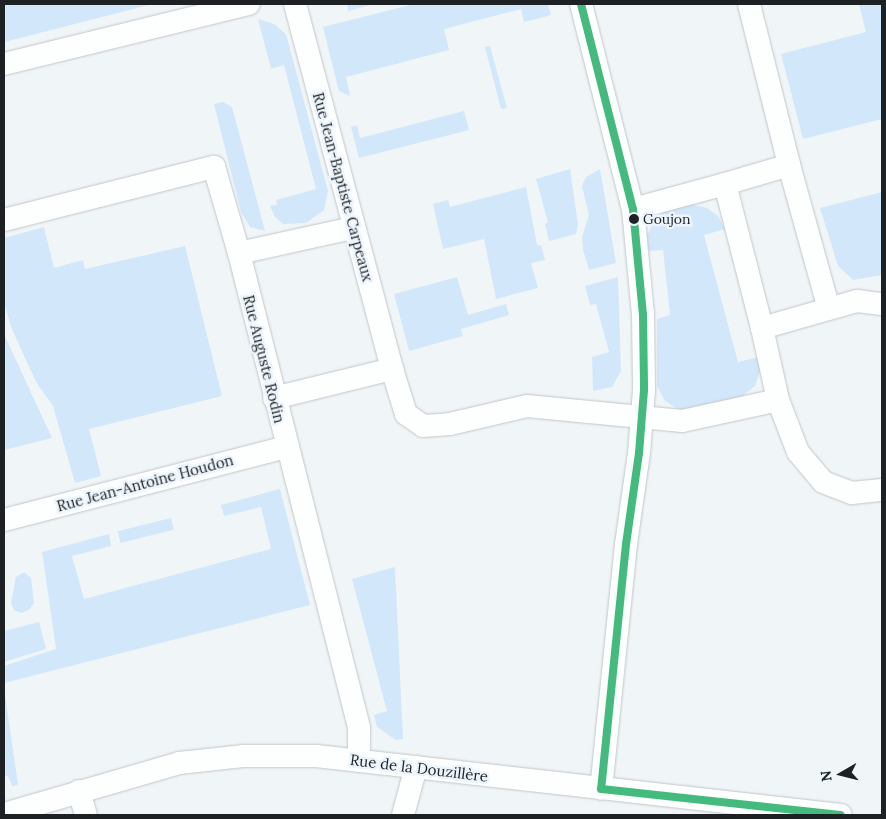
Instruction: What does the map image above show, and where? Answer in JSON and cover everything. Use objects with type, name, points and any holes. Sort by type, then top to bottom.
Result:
[{"type":"street","points":[[4,64],[249,4]]},
{"type":"street","name":"Rue Jean-Baptiste Carpeaux","points":[[295,4],[392,369],[406,414],[414,423],[423,426],[450,424],[527,406],[642,419],[682,421],[706,418],[778,400]]},
{"type":"street","points":[[581,4],[633,208],[642,294],[644,390],[642,419],[601,789]]},
{"type":"street","points":[[749,4],[789,165],[829,309]]},
{"type":"street","points":[[633,208],[789,165]]},
{"type":"street","name":"Rue Auguste Rodin","points":[[4,220],[214,167],[239,253],[286,447],[359,728],[359,761]]},
{"type":"street","points":[[725,184],[762,328],[778,400],[798,452],[823,482],[852,493],[882,490]]},
{"type":"street","points":[[239,253],[353,228]]},
{"type":"street","points":[[762,328],[857,301],[882,304]]},
{"type":"street","points":[[274,398],[392,369]]},
{"type":"street","name":"Rue Jean-Antoine Houdon","points":[[4,520],[286,447]]},
{"type":"street","name":"Rue de la Douzillère","points":[[4,814],[79,791],[188,762],[244,756],[316,756],[840,815]]},
{"type":"street","points":[[403,815],[416,767]]},
{"type":"street","points":[[79,791],[86,815]]},
{"type":"shaded area","points":[[4,4],[153,4],[4,42]]},
{"type":"shaded area","points":[[347,4],[374,4],[348,11]]},
{"type":"shaded area","points":[[414,4],[548,4],[551,15],[524,22],[521,9],[444,29],[449,50],[346,77],[350,96],[339,91],[323,27]]},
{"type":"shaded area","points":[[859,4],[882,4],[882,119],[803,139],[781,54],[866,32]]},
{"type":"shaded area","points":[[258,19],[274,24],[286,34],[328,191],[324,210],[306,223],[283,224],[275,217],[270,206],[277,205],[276,200],[316,189],[284,65],[271,69]]},
{"type":"shaded area","points":[[490,46],[507,108],[501,109],[485,47]]},
{"type":"shaded area","points":[[223,102],[232,107],[265,231],[250,227],[241,212],[214,104]]},
{"type":"shaded area","points":[[464,111],[469,130],[359,158],[351,127],[357,125],[360,138]]},
{"type":"shaded area","points":[[570,169],[578,225],[576,234],[549,241],[545,224],[548,222],[536,179]]},
{"type":"shaded area","points":[[600,169],[616,263],[589,270],[583,250],[582,237],[589,215],[582,186],[586,177]]},
{"type":"shaded area","points":[[526,187],[537,245],[541,245],[545,260],[531,263],[538,288],[496,299],[484,239],[443,249],[433,204],[448,200],[450,207]]},
{"type":"shaded area","points":[[882,192],[882,275],[853,280],[838,266],[820,208]]},
{"type":"shaded area","points":[[689,204],[707,208],[718,216],[725,229],[704,235],[738,362],[759,357],[761,368],[755,386],[737,400],[680,410],[665,401],[657,386],[657,319],[670,315],[663,250],[649,251],[647,236],[656,217],[670,208]]},
{"type":"shaded area","points":[[44,227],[54,268],[83,260],[85,269],[185,246],[222,396],[89,429],[101,476],[75,483],[53,406],[36,382],[11,327],[4,302],[4,238]]},
{"type":"shaded area","points":[[457,277],[468,315],[506,304],[509,315],[461,329],[463,336],[409,351],[394,294]]},
{"type":"shaded area","points":[[618,277],[621,371],[612,387],[593,391],[592,357],[609,352],[596,304],[590,305],[585,286]]},
{"type":"shaded area","points":[[4,334],[52,438],[4,450]]},
{"type":"shaded area","points":[[280,489],[310,605],[4,683],[4,666],[56,649],[42,552],[109,534],[111,546],[72,556],[84,599],[271,549],[261,507],[224,516],[221,505]]},
{"type":"shaded area","points":[[171,518],[174,530],[121,543],[118,531]]},
{"type":"shaded area","points":[[395,567],[403,739],[396,740],[377,727],[374,715],[387,711],[352,579]]},
{"type":"shaded area","points":[[24,572],[31,578],[34,603],[29,610],[21,613],[14,610],[11,603],[16,577]]},
{"type":"shaded area","points":[[39,622],[46,649],[4,662],[4,631]]},
{"type":"shaded area","points":[[4,688],[18,785],[12,786],[8,776],[4,776]]},
{"type":"transit line","points":[[581,4],[633,209],[643,314],[644,390],[639,453],[626,544],[601,789]]},
{"type":"transit line","points":[[601,789],[841,815]]},
{"type":"place","name":"Goujon","points":[[634,219]]}]
